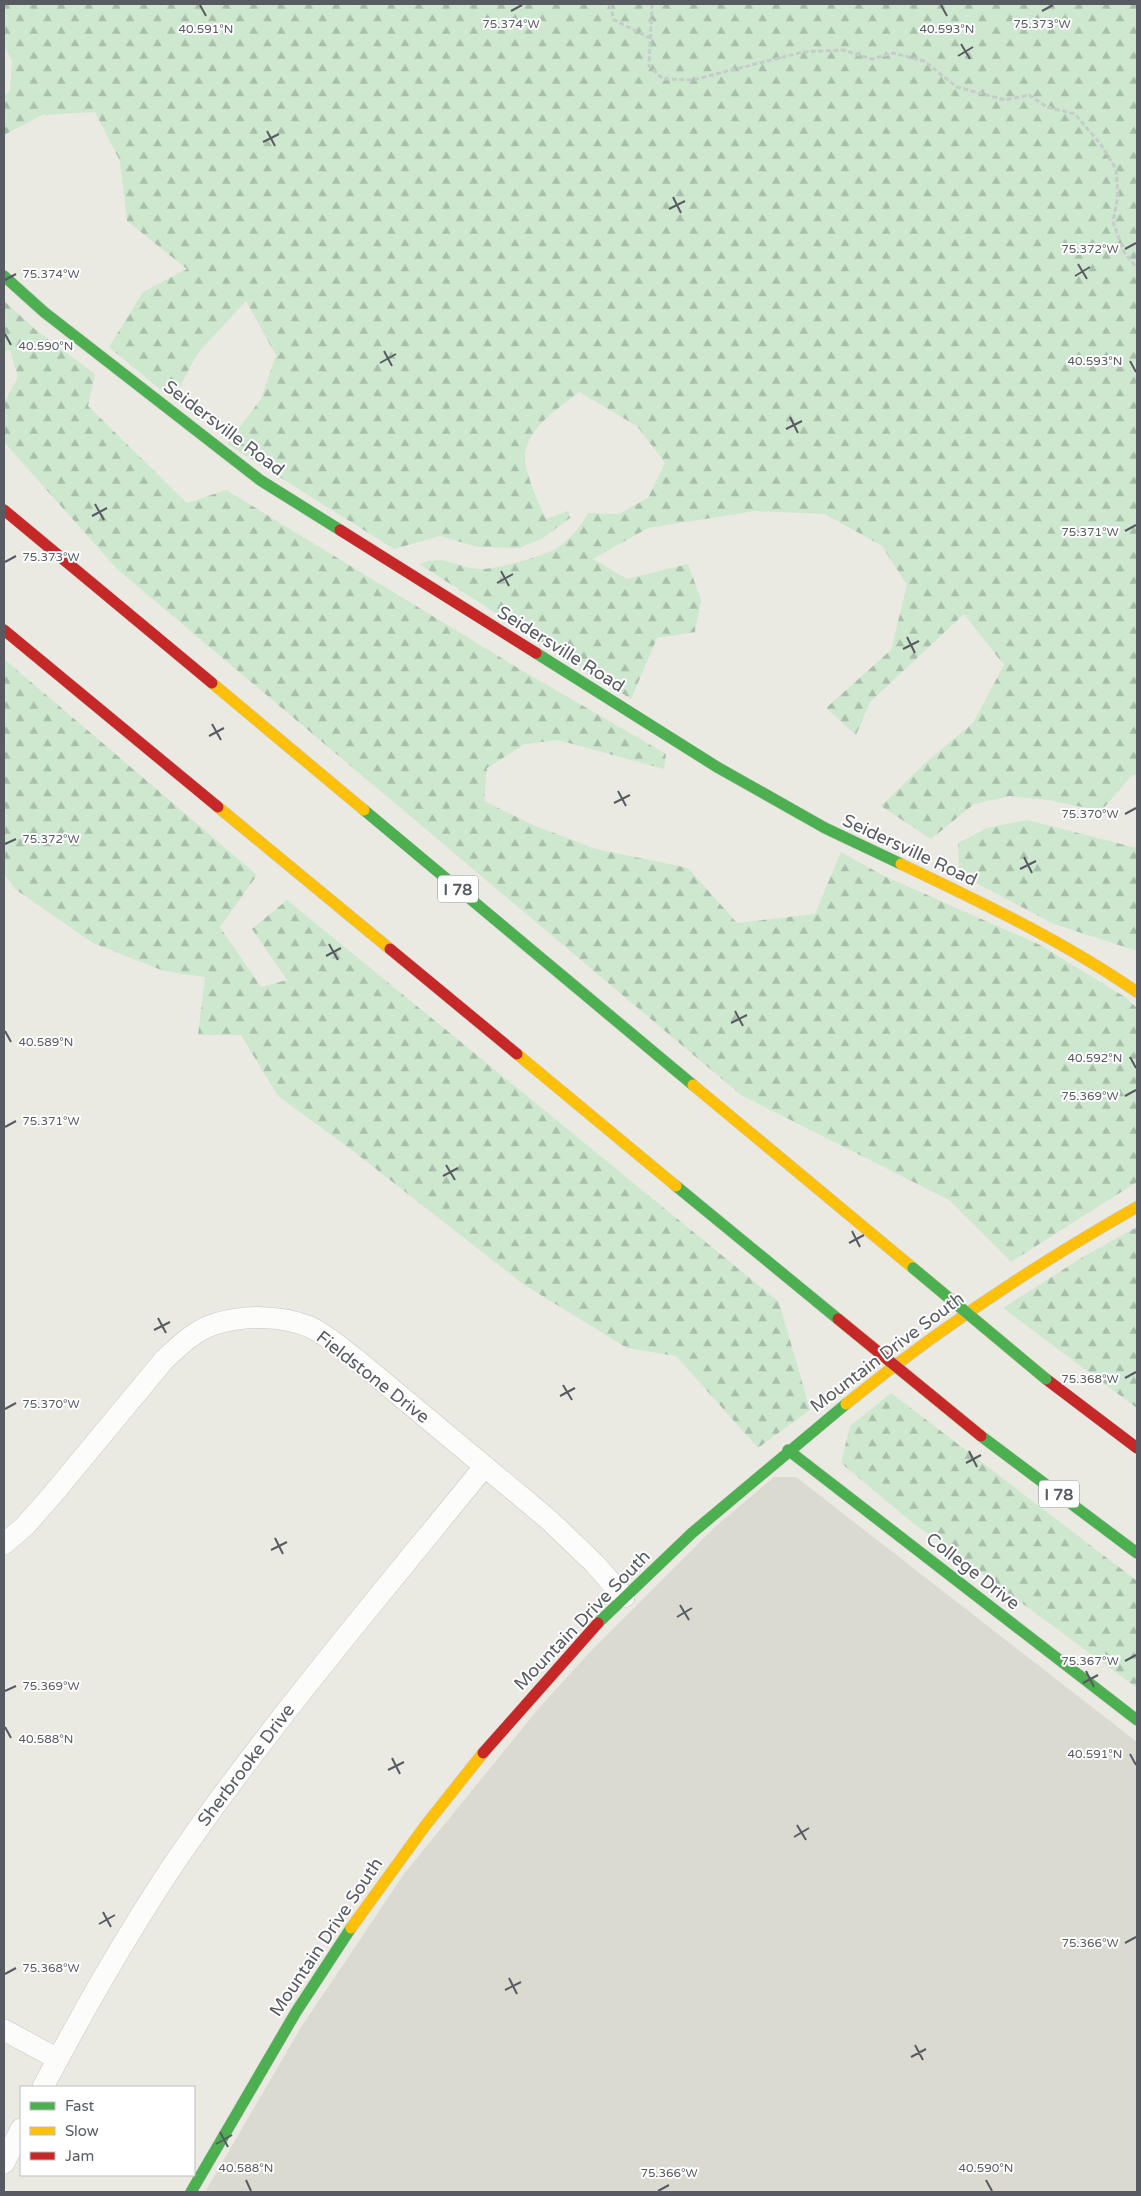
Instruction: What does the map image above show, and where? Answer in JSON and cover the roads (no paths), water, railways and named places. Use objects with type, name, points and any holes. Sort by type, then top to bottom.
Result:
[{"type":"main road","name":"Seidersville Road","points":[[4,276],[44,312],[268,485],[717,767],[825,828],[1027,925],[1096,964],[1137,992]]},
{"type":"main road","name":"I 78","points":[[4,510],[1046,1379],[1137,1448]]},
{"type":"main road","name":"I 78","points":[[4,630],[981,1436],[1137,1553]]},
{"type":"main road","name":"Mountain Drive South","points":[[191,2192],[292,2016],[355,1922],[430,1818],[505,1727],[624,1597],[718,1508],[906,1355],[1049,1258],[1137,1206]]},
{"type":"main road","name":"College Drive","points":[[788,1450],[1137,1720]]},
{"type":"street","name":"Fieldstone Drive","points":[[4,1544],[25,1526],[54,1494],[164,1360],[198,1332],[214,1324],[235,1320],[285,1320],[310,1328],[350,1354],[548,1519],[594,1563],[624,1597]]},
{"type":"street","name":"Sherbrooke Drive","points":[[44,2086],[135,1926],[202,1823],[302,1692],[484,1467]]},
{"type":"street","points":[[4,2030],[58,2059]]},
{"type":"street","points":[[4,2163],[20,2131]]}]
